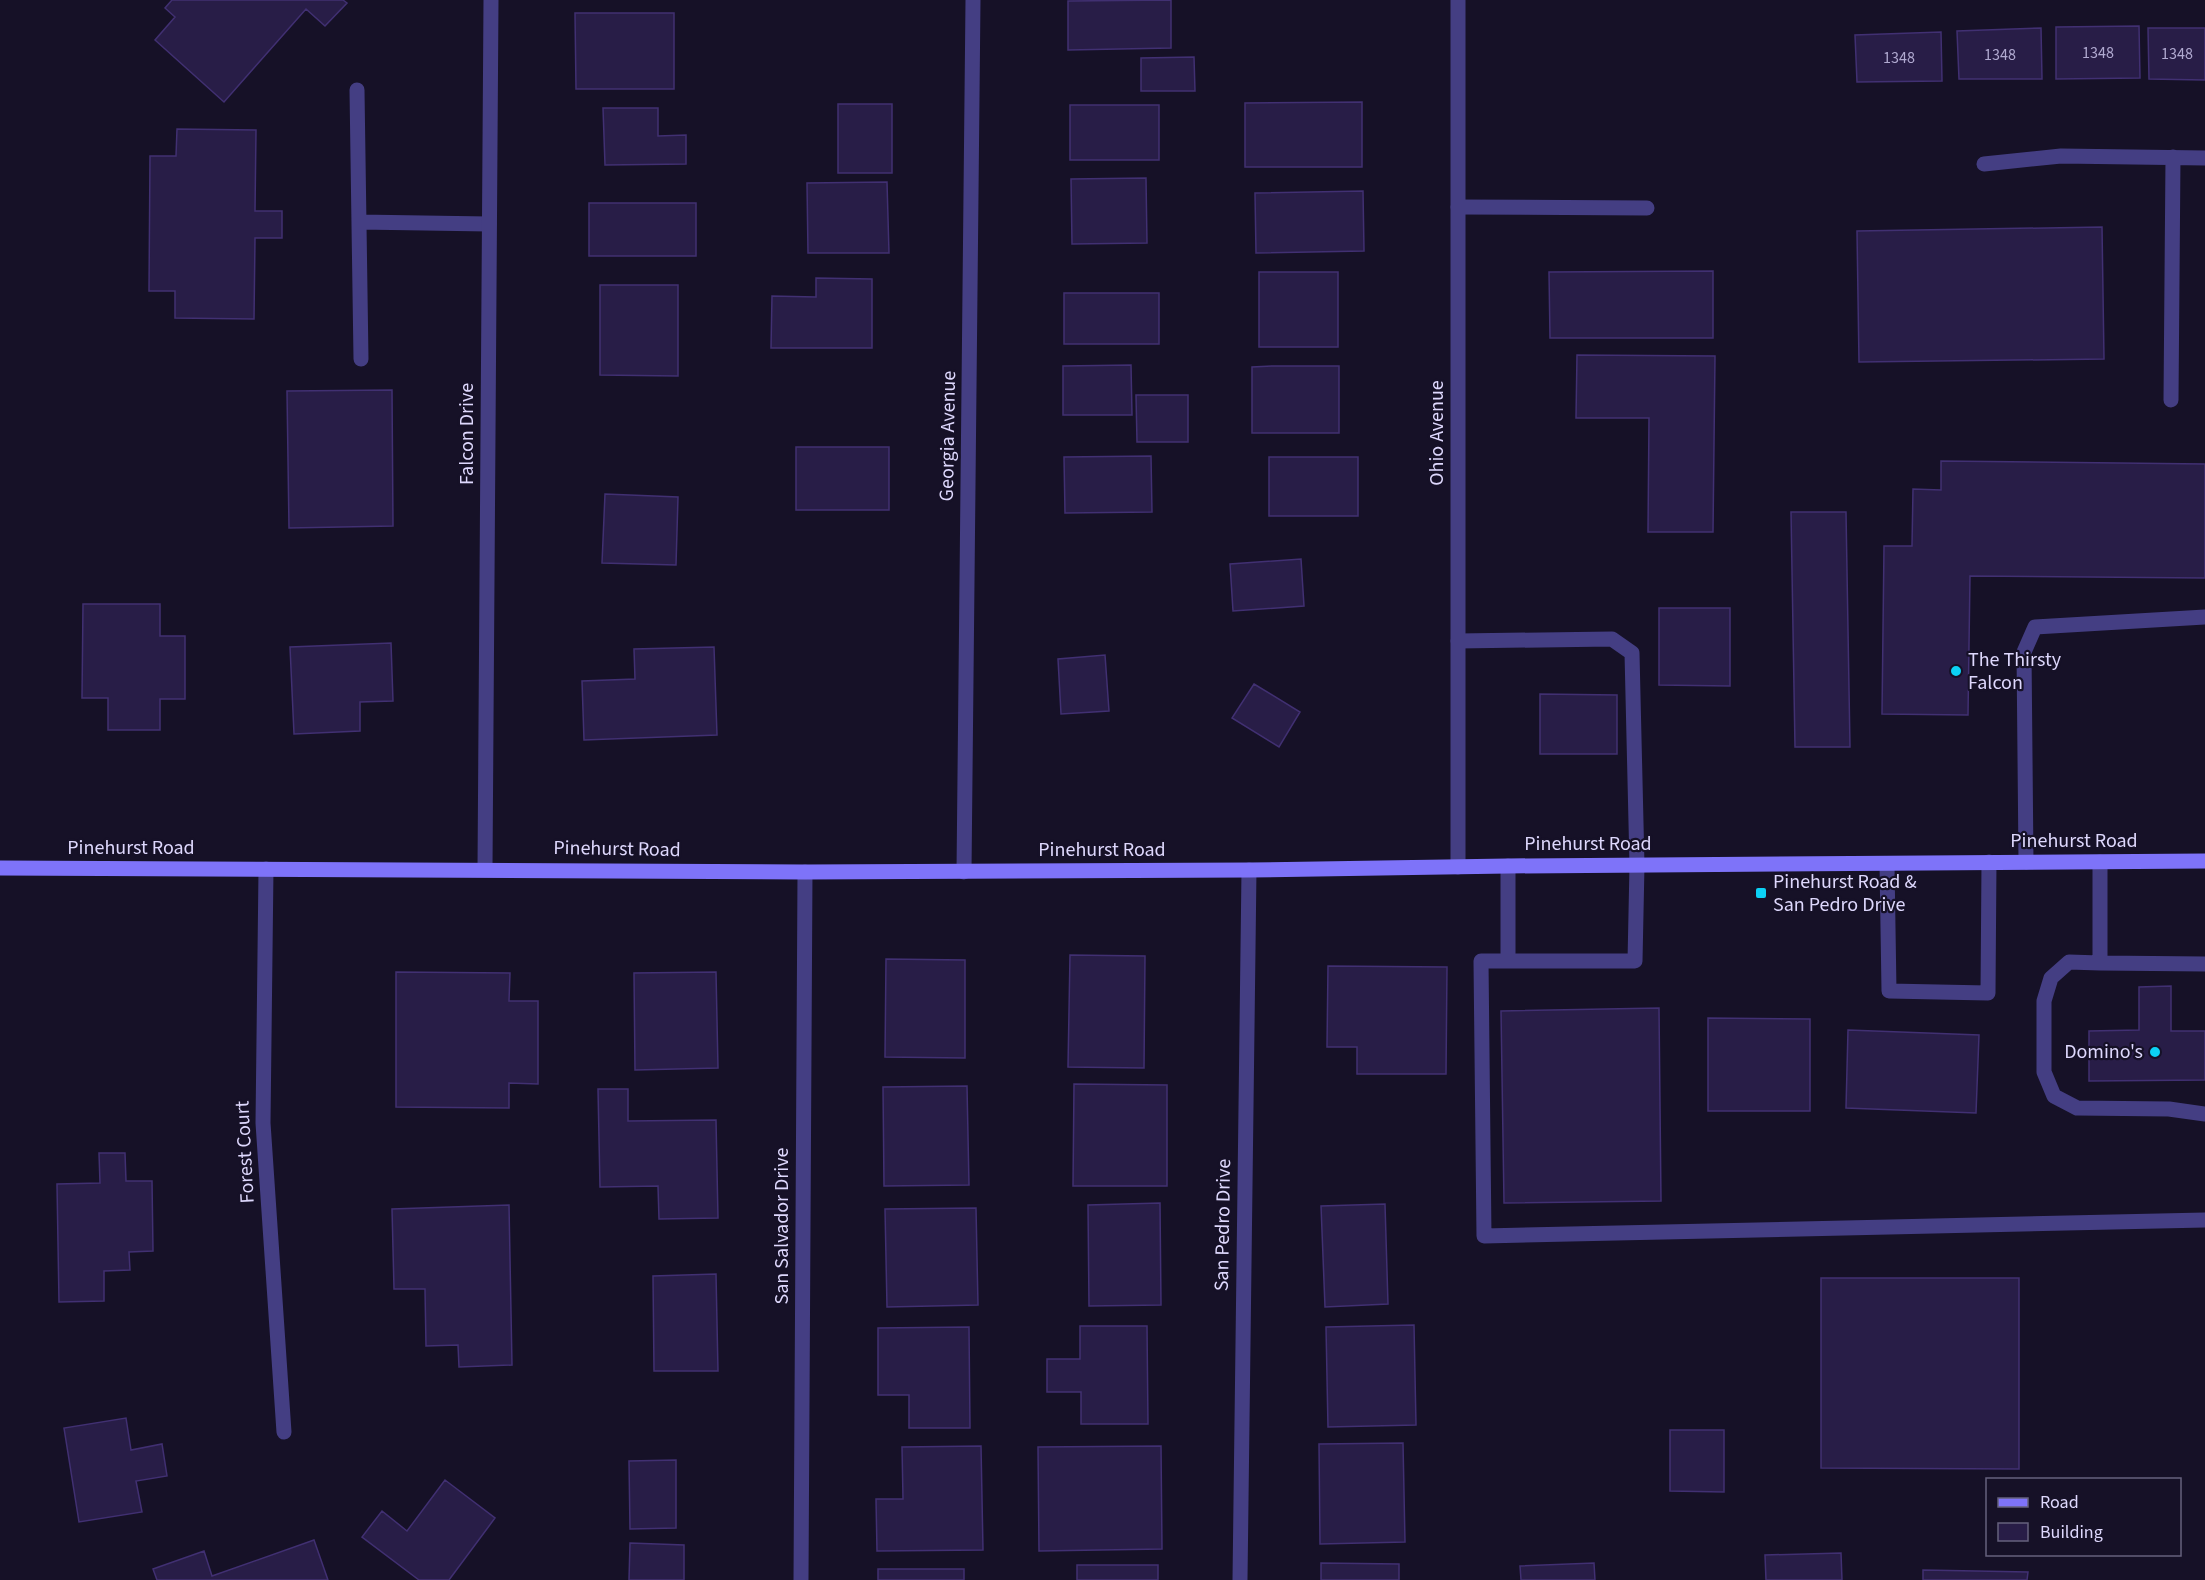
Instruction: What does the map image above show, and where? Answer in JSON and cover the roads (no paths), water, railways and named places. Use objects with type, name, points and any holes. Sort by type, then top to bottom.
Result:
[{"type":"street","name":"Falcon Drive","points":[[485,869],[491,0]]},
{"type":"street","name":"Georgia Avenue","points":[[964,872],[973,0]]},
{"type":"street","name":"Ohio Avenue","points":[[1458,0],[1458,867]]},
{"type":"street","points":[[357,90],[361,359]]},
{"type":"street","points":[[1984,164],[2061,156],[2205,158]]},
{"type":"street","points":[[2171,400],[2173,157]]},
{"type":"street","points":[[1458,207],[1647,208]]},
{"type":"street","points":[[359,222],[489,224]]},
{"type":"street","points":[[2026,862],[2024,652],[2035,627],[2205,617]]},
{"type":"street","points":[[1458,641],[1612,639],[1632,653],[1637,865],[1635,961],[1481,961],[1484,1236],[2205,1220]]},
{"type":"street","name":"Pinehurst Road","points":[[0,868],[964,872],[2205,861]]},
{"type":"street","points":[[1887,864],[1889,991],[1988,993],[1989,862]]},
{"type":"street","points":[[2100,862],[2100,963]]},
{"type":"street","points":[[1508,866],[1508,961]]},
{"type":"street","name":"Forest Court","points":[[266,869],[263,1123],[284,1432]]},
{"type":"street","name":"San Pedro Drive","points":[[1240,1580],[1249,870]]},
{"type":"street","name":"San Salvador Drive","points":[[801,1580],[805,872]]},
{"type":"street","points":[[2205,964],[2070,962],[2051,978],[2044,1001],[2044,1072],[2054,1096],[2077,1108],[2169,1109],[2205,1114]]},
{"type":"place","name":"The Thirsty Falcon","points":[[1956,671]]},
{"type":"place","name":"Pinehurst Road & San Pedro Drive","points":[[1761,893]]},
{"type":"place","name":"Domino's","points":[[2155,1052]]}]
